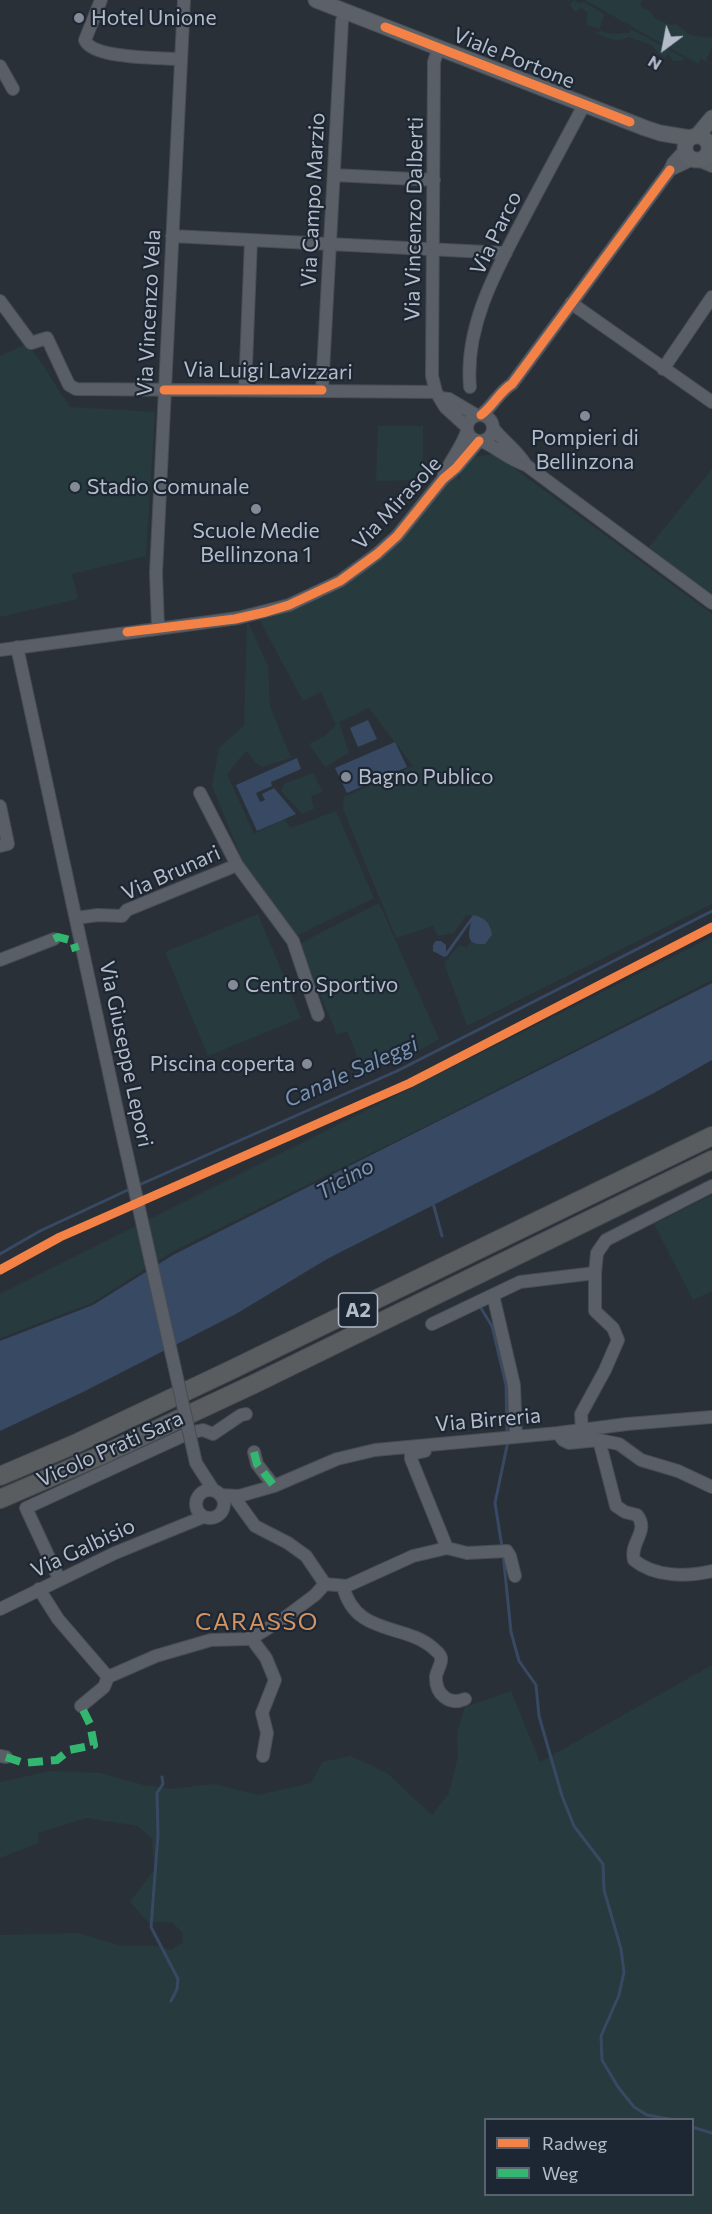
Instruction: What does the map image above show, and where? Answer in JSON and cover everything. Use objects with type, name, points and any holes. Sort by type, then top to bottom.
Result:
[{"type":"highway","name":"A2","points":[[0,1476],[242,1365],[712,1136]]},
{"type":"highway","name":"A2","points":[[0,1499],[100,1456],[244,1389],[712,1160]]},
{"type":"main road","name":"Viale Portone","points":[[316,0],[702,149]]},
{"type":"main road","points":[[702,149],[712,118]]},
{"type":"street","points":[[101,0],[86,40],[90,47],[106,54],[180,59]]},
{"type":"street","name":"Via Vincenzo Vela","points":[[158,627],[156,573],[184,0]]},
{"type":"street","name":"Via Campo Marzio","points":[[322,390],[342,21],[346,12]]},
{"type":"street","name":"Via Vincenzo Dalberti","points":[[439,47],[434,62],[432,376],[439,395]]},
{"type":"street","points":[[0,66],[13,89]]},
{"type":"street","name":"Via Parco","points":[[470,387],[469,355],[480,310],[506,253],[584,105]]},
{"type":"street","points":[[481,441],[489,438],[512,384],[670,170],[702,149]]},
{"type":"street","points":[[334,175],[434,180]]},
{"type":"street","points":[[172,236],[506,253]]},
{"type":"street","points":[[245,390],[251,240]]},
{"type":"street","points":[[663,369],[712,297]]},
{"type":"street","name":"Via Luigi Lavizzari","points":[[0,301],[31,343],[47,338],[72,388],[322,390],[439,395],[478,415]]},
{"type":"street","points":[[571,303],[712,402]]},
{"type":"street","points":[[467,429],[470,419],[491,407],[512,384]]},
{"type":"street","points":[[439,395],[445,407],[460,418],[472,438],[497,448],[514,461],[526,465],[712,603]]},
{"type":"street","points":[[478,415],[488,417],[500,437],[520,454],[526,465]]},
{"type":"street","name":"Via Mirasole","points":[[443,479],[449,463],[462,444],[467,429]]},
{"type":"street","name":"Via Mirasole","points":[[0,650],[238,618],[289,605],[323,590],[356,571],[378,554],[410,521],[443,479],[481,441]]},
{"type":"street","name":"Via Giuseppe Lepori","points":[[17,647],[121,1128],[197,1465],[199,1507]]},
{"type":"street","name":"Via Brunari","points":[[76,918],[105,914],[122,916],[127,910],[237,865],[200,792]]},
{"type":"street","points":[[0,806],[8,844],[0,846]]},
{"type":"street","points":[[237,865],[293,941],[318,1015]]},
{"type":"street","points":[[0,960],[54,939]]},
{"type":"street","points":[[582,1430],[581,1414],[605,1371],[618,1340],[613,1328],[596,1311],[597,1253],[606,1239],[712,1186]]},
{"type":"street","points":[[432,1324],[520,1282],[595,1273]]},
{"type":"street","points":[[493,1295],[514,1385],[514,1437]]},
{"type":"street","name":"Vicolo Prati Sara","points":[[59,1579],[26,1508],[189,1432],[203,1430],[213,1434],[246,1414]]},
{"type":"street","name":"Via Birreria","points":[[223,1509],[322,1465],[357,1453],[712,1417]]},
{"type":"street","points":[[558,1433],[563,1440],[569,1443],[599,1440],[623,1446],[641,1460],[678,1471],[712,1487]]},
{"type":"street","points":[[599,1440],[616,1506],[622,1511],[636,1515],[641,1523],[641,1532],[633,1552],[634,1560],[651,1569],[675,1575],[701,1574],[712,1571]]},
{"type":"street","points":[[431,1444],[427,1450],[411,1454],[411,1459],[447,1548]]},
{"type":"street","points":[[254,1452],[257,1464],[274,1486]]},
{"type":"street","name":"Via Giuseppe Lepori","points":[[197,1465],[217,1493]]},
{"type":"street","points":[[203,1492],[217,1493],[223,1502],[223,1509],[215,1517],[199,1507],[203,1492]]},
{"type":"street","name":"Via Birreria","points":[[217,1493],[237,1501]]},
{"type":"street","points":[[237,1501],[255,1526],[301,1552],[325,1584]]},
{"type":"street","name":"Via Galbisio","points":[[0,1609],[59,1579],[184,1525],[199,1507]]},
{"type":"street","points":[[325,1584],[343,1586],[355,1583],[412,1556],[447,1548],[467,1552],[505,1551],[510,1556],[515,1576]]},
{"type":"street","points":[[81,1706],[104,1687],[108,1677],[156,1656],[211,1640],[251,1638],[283,1620],[315,1595],[325,1584]]},
{"type":"street","points":[[343,1586],[352,1606],[363,1617],[390,1631],[420,1638],[439,1653],[441,1660],[436,1679],[442,1696],[455,1702],[465,1699]]},
{"type":"street","points":[[39,1589],[58,1619],[108,1677]]},
{"type":"street","points":[[251,1638],[266,1658],[275,1680],[262,1713],[267,1733],[263,1756]]},
{"type":"green space","points":[[574,0],[579,3],[584,2],[604,14],[600,29],[586,25],[588,13],[581,8],[575,12],[570,5]]},
{"type":"green space","points":[[585,0],[642,0],[640,6],[652,13],[653,17],[669,25],[676,24],[690,35],[712,38],[712,47],[706,60],[712,65],[701,59],[698,64]]},
{"type":"green space","points":[[631,29],[686,59],[673,61],[669,55],[666,58],[663,57],[652,46],[644,42],[628,37],[620,40],[612,39],[595,33],[601,31],[629,33]]},
{"type":"green space","name":"Stadio Comunale","points":[[28,343],[70,407],[155,412],[146,556],[72,574],[78,599],[0,617],[0,356]]},
{"type":"green space","points":[[378,426],[423,426],[423,480],[376,481]]},
{"type":"green space","points":[[495,454],[712,614],[712,904],[467,1026],[445,966],[446,961],[459,945],[467,948],[470,941],[478,945],[491,927],[481,917],[466,915],[454,933],[438,936],[433,926],[396,938],[343,809],[344,797],[413,766],[369,708],[339,722],[349,753],[325,767],[309,744],[325,736],[338,723],[335,724],[321,692],[303,701],[259,619],[365,570],[454,471],[461,482],[459,475],[472,457]]},
{"type":"green space","points":[[712,469],[712,597],[649,547]]},
{"type":"green space","points":[[247,620],[268,666],[270,706],[291,758],[262,767],[246,751],[227,774],[254,834],[284,819],[291,828],[336,811],[374,898],[294,937],[245,867],[212,786],[219,748],[244,725]]},
{"type":"green space","points":[[313,773],[323,792],[311,796],[314,809],[302,814],[281,791],[284,784]]},
{"type":"green space","points":[[379,903],[439,1039],[365,1076],[347,1031],[337,1035],[299,944]]},
{"type":"green space","name":"Centro Sportivo","points":[[258,914],[301,1018],[208,1056],[165,952]]},
{"type":"green space","points":[[712,937],[712,980],[172,1252],[92,1303],[0,1338],[0,1294]]},
{"type":"green space","points":[[712,1195],[712,1291],[693,1300],[654,1224]]},
{"type":"green space","points":[[712,1665],[712,2214],[0,2214],[0,1935],[78,1933],[122,1946],[155,1946],[171,1950],[183,1942],[182,1932],[171,1922],[148,1922],[130,1902],[154,1870],[152,1839],[138,1826],[87,1818],[38,1833],[39,1843],[0,1858],[0,1782],[50,1771],[100,1773],[144,1785],[172,1789],[214,1784],[258,1795],[311,1783],[322,1762],[351,1756],[387,1773],[432,1815],[449,1793],[458,1756],[457,1732],[465,1707],[511,1691],[540,1762]]},
{"type":"water","points":[[368,720],[377,739],[358,747],[350,728]]},
{"type":"water","points":[[395,742],[407,767],[347,793],[335,768]]},
{"type":"water","points":[[297,758],[301,769],[271,782],[272,786],[256,793],[260,802],[265,800],[262,794],[274,788],[296,814],[257,831],[236,785]]},
{"type":"water","points":[[473,915],[484,919],[490,928],[492,935],[485,944],[471,941],[469,935],[471,922],[447,956],[444,957],[433,951],[436,941],[441,941],[446,945],[446,952]]},
{"type":"water","name":"Ticino","points":[[712,983],[712,1060],[654,1093],[327,1259],[236,1314],[83,1392],[0,1431],[0,1341],[93,1305],[173,1255]]},
{"type":"waterway","name":"Canale Saleggi","points":[[139,1185],[397,1071],[712,911]]},
{"type":"waterway","name":"Canale Saleggi","points":[[0,1254],[40,1231],[130,1189]]},
{"type":"waterway","points":[[433,1203],[442,1236]]},
{"type":"waterway","points":[[479,1305],[492,1326],[506,1385],[507,1435]]},
{"type":"waterway","points":[[502,1547],[495,1503],[508,1441]]},
{"type":"waterway","points":[[503,1553],[511,1632],[519,1661],[536,1685],[539,1716],[562,1796],[574,1826],[603,1864],[604,1890],[621,1949],[624,1972],[619,1995],[601,2036],[602,2060],[618,2087],[634,2107],[647,2115],[664,2118]]},
{"type":"waterway","points":[[162,1777],[163,1784],[157,1793],[158,1835],[151,1927],[178,1979],[177,1989],[171,2001]]},
{"type":"waterway","points":[[694,2128],[712,2133]]},
{"type":"marked path","points":[[54,939],[58,937],[73,941],[76,951]]},
{"type":"marked path","points":[[254,1452],[257,1464],[274,1486]]},
{"type":"marked path","points":[[6,1757],[24,1763],[57,1760],[69,1750],[94,1745],[90,1724],[81,1706]]},
{"type":"cycle path","points":[[385,27],[630,122]]},
{"type":"cycle path","points":[[481,415],[512,384],[670,170]]},
{"type":"cycle path","points":[[164,390],[322,390]]},
{"type":"cycle path","points":[[127,632],[235,619],[266,612],[289,605],[340,581],[397,536],[443,479],[456,468],[479,441]]},
{"type":"cycle path","points":[[0,1270],[60,1237],[410,1083],[712,927]]},
{"type":"place","name":"Hotel Unione","points":[[79,18]]},
{"type":"place","name":"Pompieri di Bellinzona","points":[[585,416]]},
{"type":"place","name":"Stadio Comunale","points":[[75,487]]},
{"type":"place","name":"Scuole Medie Bellinzona 1","points":[[256,509]]},
{"type":"place","name":"Bagno Publico","points":[[346,777]]},
{"type":"place","name":"Centro Sportivo","points":[[233,985]]},
{"type":"place","name":"Piscina coperta","points":[[307,1064]]},
{"type":"district","name":"CARASSO","points":[[257,1622]]}]
